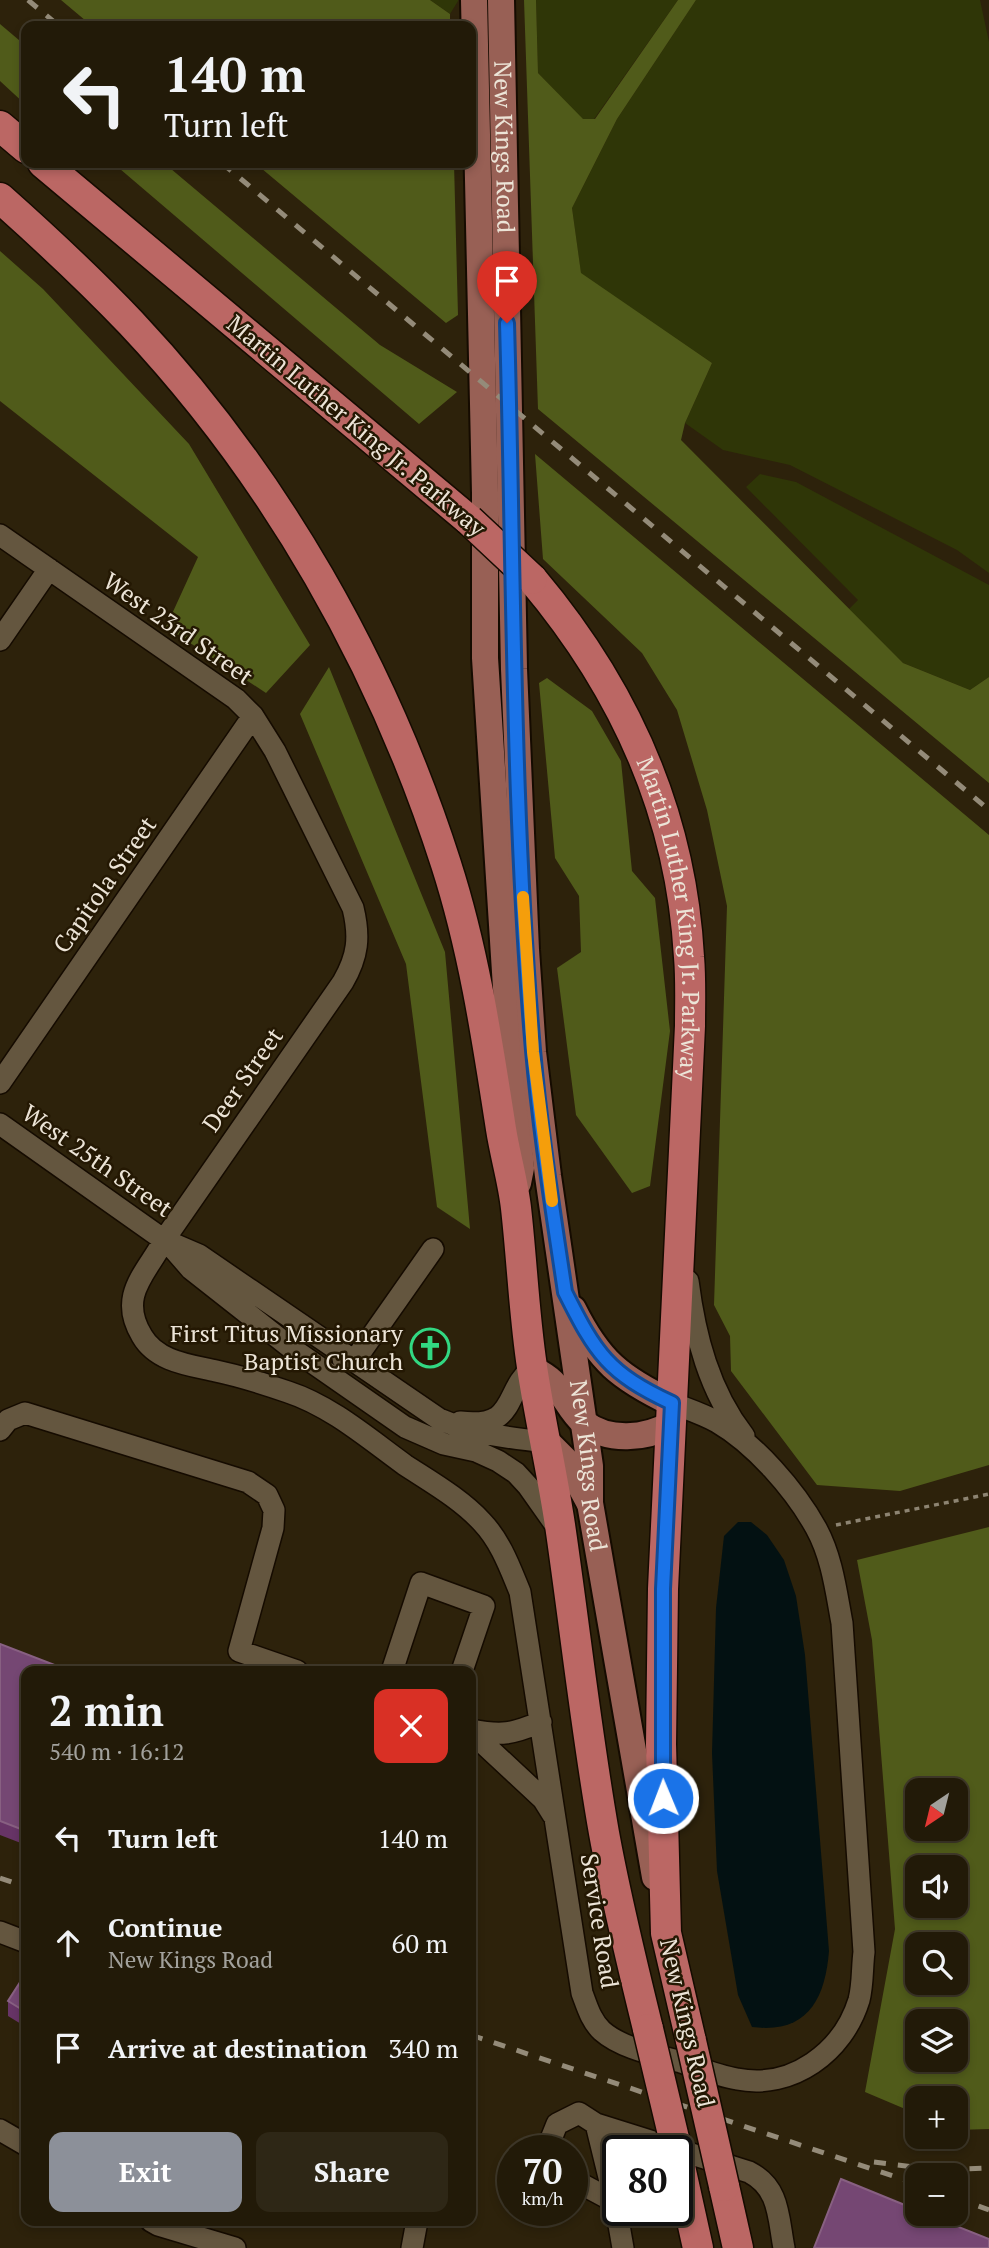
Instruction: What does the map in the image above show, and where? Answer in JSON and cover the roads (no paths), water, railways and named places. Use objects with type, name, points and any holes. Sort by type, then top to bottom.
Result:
[{"type":"highway","points":[[0,127],[21,144]]},
{"type":"highway","name":"Martin Luther King Jr. Parkway","points":[[49,168],[469,520],[532,579],[584,645],[628,721],[664,810],[674,853],[689,956],[690,1026],[663,1589],[662,1744],[666,1933]]},
{"type":"highway","points":[[0,198],[86,276],[204,409],[277,509],[315,570],[354,642],[394,727],[446,864],[481,1000],[506,1162],[515,1200]]},
{"type":"highway","name":"New Kings Road","points":[[515,1200],[532,1368],[547,1442],[604,1833],[673,2135]]},
{"type":"highway","name":"New Kings Road","points":[[666,1933],[738,2248]]},
{"type":"highway","name":"New Kings Road","points":[[693,2226],[698,2248]]},
{"type":"main road","name":"New Kings Road","points":[[474,0],[475,21]]},
{"type":"main road","name":"New Kings Road","points":[[501,0],[514,669],[508,835],[507,1003],[521,1168],[515,1200]]},
{"type":"main road","name":"New Kings Road","points":[[476,82],[485,658],[533,1052],[590,1466],[590,1503],[666,1933]]},
{"type":"main road","points":[[532,1368],[553,1382],[584,1424],[604,1433],[635,1437],[655,1434],[671,1414],[617,1372],[599,1354],[565,1292]]},
{"type":"main road","points":[[547,1442],[568,1463],[590,1503]]},
{"type":"street","points":[[481,287],[506,273]]},
{"type":"street","name":"West 23rd Street","points":[[0,535],[236,699],[253,716],[275,751],[353,908],[358,929],[358,946]]},
{"type":"street","points":[[0,640],[49,569]]},
{"type":"street","name":"Capitola Street","points":[[0,1083],[253,716]]},
{"type":"street","name":"Deer Street","points":[[164,1240],[343,982],[353,965],[358,946]]},
{"type":"street","name":"West 25th Street","points":[[0,1124],[164,1240],[191,1269],[290,1347],[405,1427],[444,1444],[476,1451],[507,1467],[528,1486],[560,1530]]},
{"type":"street","points":[[681,1227],[691,1306],[701,1351],[715,1389],[735,1424],[765,1462]]},
{"type":"street","name":"West 25th Street","points":[[164,1240],[199,1255],[439,1419],[463,1429],[493,1436],[547,1442]]},
{"type":"street","name":"Service Road","points":[[164,1240],[156,1257],[137,1281],[133,1302],[133,1317],[142,1337],[157,1352],[183,1365],[216,1371],[291,1392],[330,1413],[455,1499],[483,1522],[505,1555],[520,1592],[582,1993],[590,2015],[602,2031],[634,2048],[738,2080],[769,2081],[800,2072],[826,2054],[846,2029],[859,1998],[864,1952],[842,1623],[833,1573],[817,1529],[792,1493],[740,1438],[715,1421],[671,1414]]},
{"type":"street","points":[[290,1347],[329,1359],[355,1360],[433,1249]]},
{"type":"street","points":[[439,1419],[476,1424],[496,1418],[510,1403],[524,1375],[532,1368]]},
{"type":"street","points":[[0,1430],[8,1420],[25,1413],[248,1482],[267,1495],[274,1510],[273,1528],[236,1661],[266,1666]]},
{"type":"street","points":[[394,1666],[421,1583],[484,1606],[464,1666]]},
{"type":"street","points":[[476,1732],[513,1733],[541,1722]]},
{"type":"street","points":[[476,1736],[543,1799],[556,1818]]},
{"type":"street","points":[[0,1932],[21,1940]]},
{"type":"street","points":[[553,2135],[557,2124],[579,2113],[596,2124],[749,2172],[763,2179],[771,2191],[784,2248]]},
{"type":"street","points":[[596,2124],[602,2149]]},
{"type":"street","points":[[0,2130],[21,2143]]},
{"type":"street","points":[[161,2226],[234,2248]]},
{"type":"street","points":[[412,2248],[416,2226]]},
{"type":"street","points":[[619,2226],[623,2248]]},
{"type":"railway","points":[[28,0],[53,21]]},
{"type":"railway","points":[[228,168],[989,810]]},
{"type":"railway","points":[[0,1878],[21,1885]]},
{"type":"railway","points":[[476,2037],[905,2180]]},
{"type":"railway","points":[[874,2162],[938,2170],[989,2168]]},
{"type":"railway","points":[[968,2202],[989,2210]]},
{"type":"place","name":"First Titus Missionary Baptist Church","points":[[430,1348]]}]
